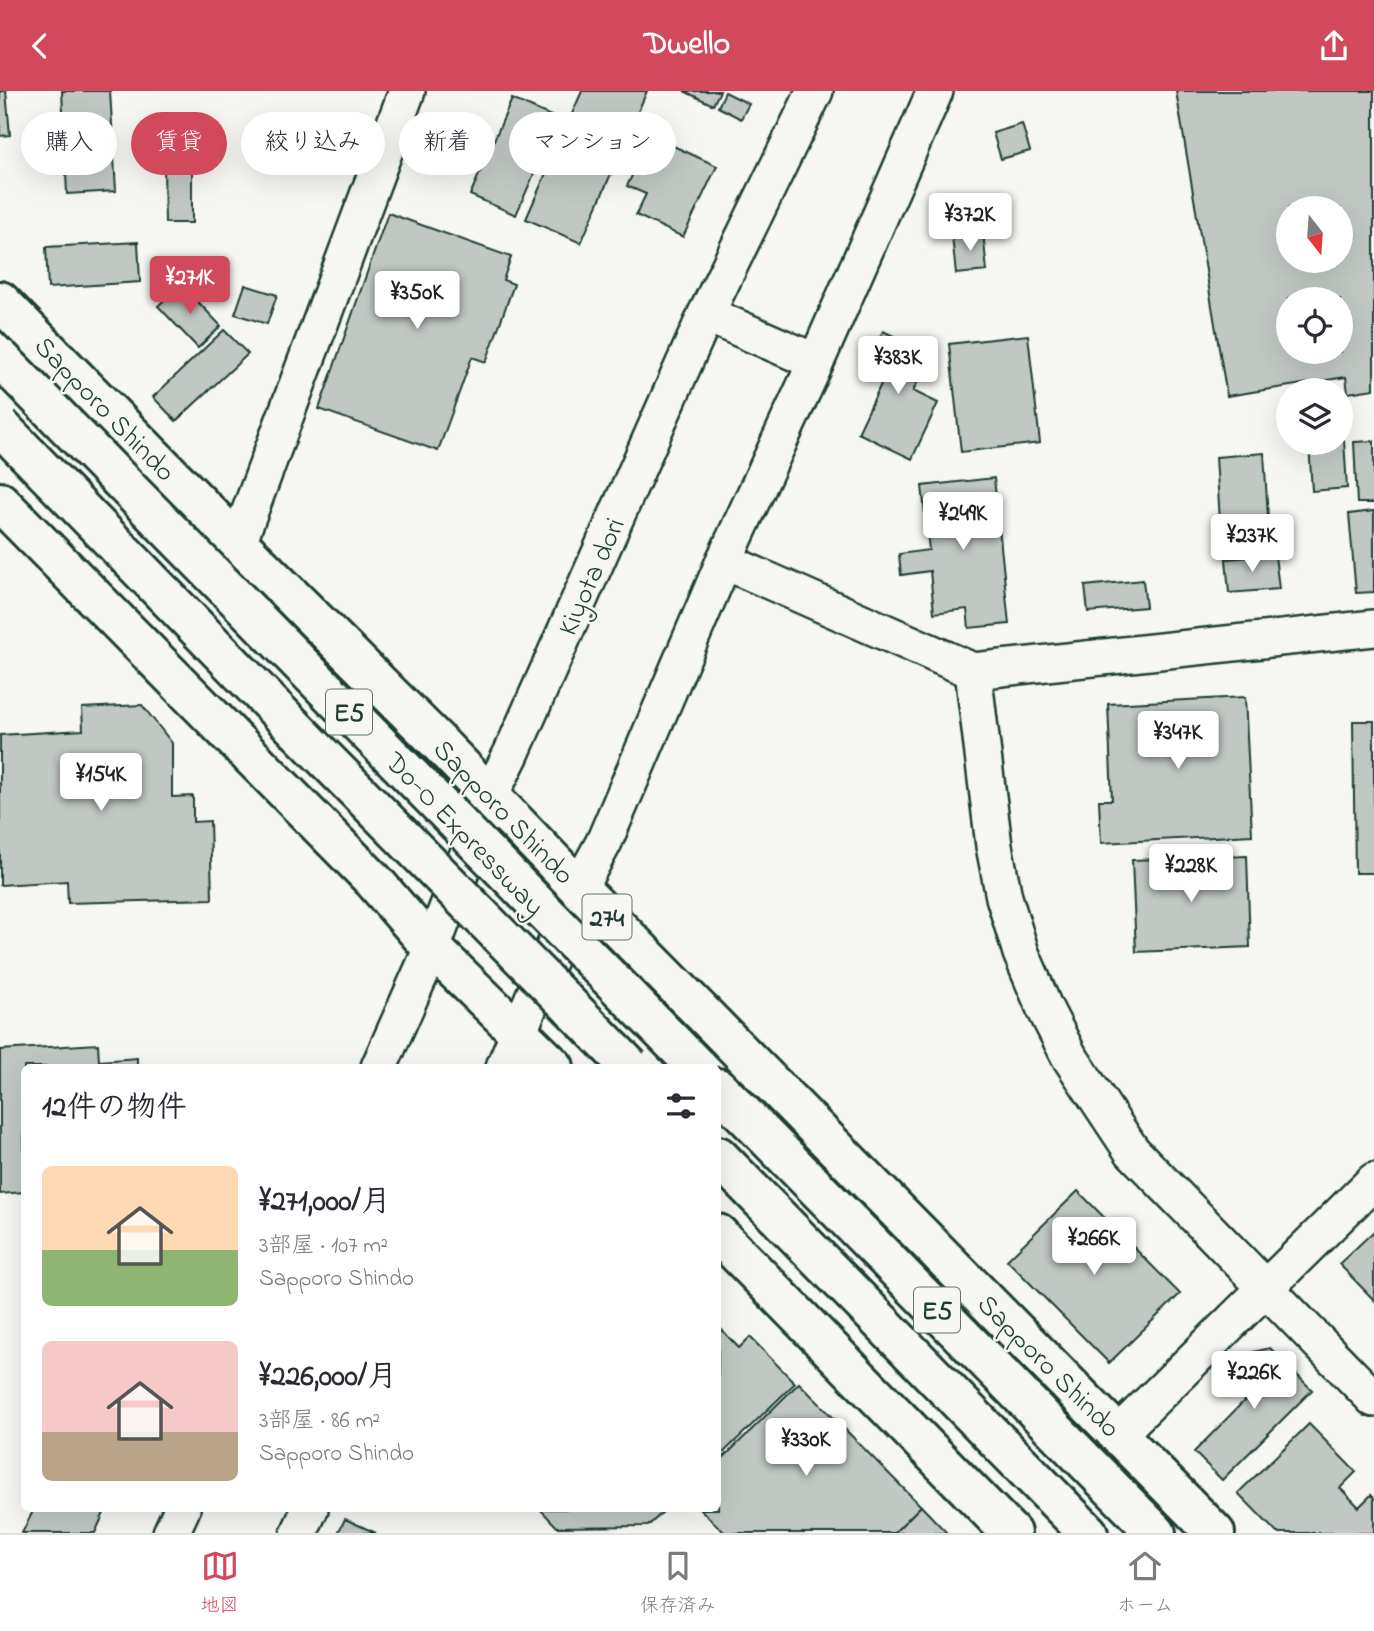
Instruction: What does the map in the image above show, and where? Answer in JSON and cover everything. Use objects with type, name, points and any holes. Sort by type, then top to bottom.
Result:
[{"type":"highway","name":"Sapporo Shindo","points":[[0,301],[1215,1533]]},
{"type":"highway","name":"Do-O Expressway","points":[[0,358],[694,1064]]},
{"type":"highway","name":"Do-O Expressway","points":[[0,426],[627,1064]]},
{"type":"highway","points":[[0,502],[374,881],[432,948],[551,1064]]},
{"type":"highway","name":"E5","points":[[721,1091],[1156,1533]]},
{"type":"highway","name":"E5","points":[[721,1159],[1088,1533]]},
{"type":"highway","points":[[721,1237],[1011,1533]]},
{"type":"street","points":[[238,543],[407,91]]},
{"type":"street","name":"Kiyota dori","points":[[380,1064],[432,948],[490,796],[706,314],[815,91]]},
{"type":"street","points":[[504,1064],[579,888],[604,842],[724,561],[816,362],[935,91]]},
{"type":"street","points":[[706,314],[816,362]]},
{"type":"street","points":[[724,561],[973,671],[1374,628]]},
{"type":"street","points":[[973,671],[994,846],[1002,884],[1021,953],[1069,1056],[1132,1151],[1374,1399]]},
{"type":"street","points":[[1118,1434],[1374,1181]]},
{"type":"street","points":[[171,1533],[181,1512]]},
{"type":"street","points":[[299,1533],[309,1512]]},
{"type":"building","points":[[0,91],[6,91],[10,135],[0,136]]},
{"type":"building","points":[[62,91],[110,91],[111,112],[63,112]]},
{"type":"building","points":[[582,91],[647,91],[638,112],[573,112]]},
{"type":"building","points":[[684,91],[720,91],[713,105]]},
{"type":"building","points":[[1176,91],[1374,91],[1374,389],[1353,392],[1353,378],[1346,377],[1276,378],[1276,388],[1227,396]]},
{"type":"building","points":[[725,92],[749,104],[741,119],[718,107]]},
{"type":"building","points":[[512,99],[542,112],[509,112],[509,175],[534,175],[516,215],[470,195],[479,175],[495,175],[495,138]]},
{"type":"building","points":[[1022,124],[1030,151],[1001,159],[993,133]]},
{"type":"building","points":[[676,147],[717,166],[683,237],[636,215],[646,194],[627,186],[632,175],[676,175]]},
{"type":"building","points":[[66,175],[115,175],[116,191],[67,194]]},
{"type":"building","points":[[164,175],[192,175],[192,223],[165,223]]},
{"type":"building","points":[[545,175],[611,175],[581,243],[526,219]]},
{"type":"building","points":[[388,213],[511,257],[503,280],[514,284],[486,362],[472,357],[438,451],[319,409]]},
{"type":"building","points":[[983,232],[987,271],[956,274],[952,235]]},
{"type":"building","points":[[138,242],[140,282],[48,288],[46,247]]},
{"type":"building","points":[[181,284],[221,326],[198,348],[158,306]]},
{"type":"building","points":[[245,285],[277,295],[267,324],[235,314]]},
{"type":"building","points":[[224,330],[248,354],[176,421],[153,397]]},
{"type":"building","points":[[883,331],[931,354],[913,391],[938,403],[912,459],[858,433],[882,382],[863,373]]},
{"type":"building","points":[[1028,335],[1040,443],[961,452],[949,344]]},
{"type":"building","points":[[1374,441],[1374,503],[1357,503],[1354,442]]},
{"type":"building","points":[[1264,453],[1270,550],[1222,553],[1216,457]]},
{"type":"building","points":[[1310,455],[1345,455],[1347,488],[1312,491]]},
{"type":"building","points":[[994,478],[1009,624],[969,628],[967,609],[934,613],[930,571],[901,575],[899,554],[929,550],[922,486]]},
{"type":"building","points":[[1374,511],[1374,592],[1356,593],[1349,514]]},
{"type":"building","points":[[1275,555],[1279,589],[1229,593],[1226,559]]},
{"type":"building","points":[[1143,580],[1146,607],[1088,612],[1085,586]]},
{"type":"building","points":[[1245,697],[1252,835],[1101,843],[1099,800],[1112,800],[1108,704]]},
{"type":"building","points":[[142,705],[172,743],[172,797],[193,796],[193,822],[210,821],[212,899],[68,903],[67,881],[0,885],[0,735],[83,730],[82,708]]},
{"type":"building","points":[[1353,721],[1374,721],[1374,873],[1355,873]]},
{"type":"building","points":[[1247,856],[1250,947],[1136,952],[1132,860]]},
{"type":"building","points":[[98,1044],[99,1061],[137,1058],[137,1064],[21,1064],[21,1192],[0,1194],[0,1050]]},
{"type":"building","points":[[1078,1191],[1180,1294],[1109,1363],[1007,1260]]},
{"type":"building","points":[[1374,1231],[1374,1300],[1339,1264]]},
{"type":"building","points":[[721,1329],[739,1348],[750,1337],[795,1383],[721,1455]]},
{"type":"building","points":[[1270,1348],[1312,1390],[1222,1480],[1194,1452],[1255,1390],[1234,1369],[1249,1353]]},
{"type":"building","points":[[799,1383],[921,1506],[894,1533],[725,1533],[703,1512],[721,1512],[721,1460]]},
{"type":"building","points":[[1309,1424],[1356,1472],[1340,1488],[1359,1507],[1371,1495],[1374,1498],[1374,1533],[1277,1533],[1238,1493]]},
{"type":"building","points":[[921,1506],[947,1533],[894,1533]]},
{"type":"building","points":[[32,1512],[104,1513],[95,1533],[22,1533]]},
{"type":"building","points":[[543,1512],[663,1512],[648,1526],[557,1527]]},
{"type":"building","points":[[345,1519],[376,1533],[338,1533]]}]
